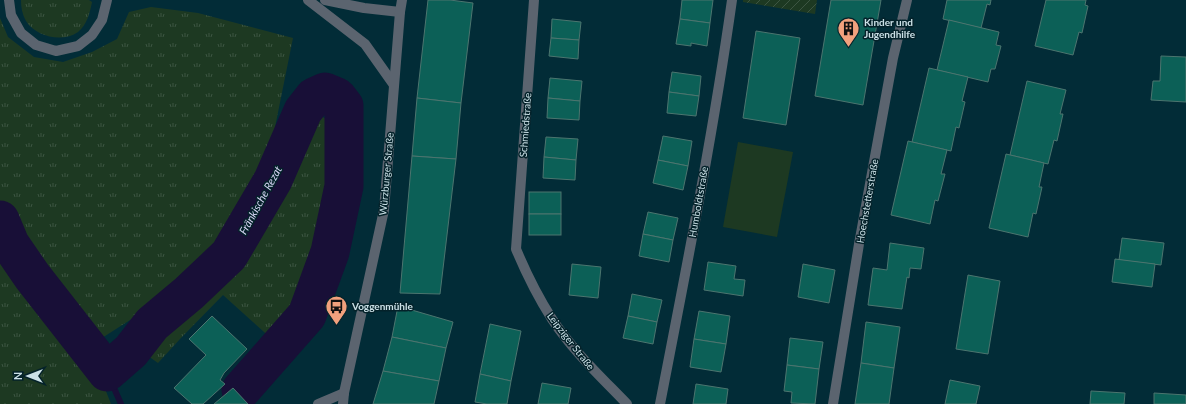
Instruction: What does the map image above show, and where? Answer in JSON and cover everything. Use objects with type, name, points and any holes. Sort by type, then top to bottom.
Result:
[{"type":"street","points":[[9,0],[11,15],[21,33],[36,45],[56,51],[78,46],[92,35],[102,20],[107,0]]},
{"type":"street","points":[[308,0],[365,44],[394,85]]},
{"type":"street","points":[[325,0],[364,8],[400,12]]},
{"type":"street","name":"Würzburger Straße","points":[[343,404],[344,393],[384,210],[402,0]]},
{"type":"street","name":"Schmiedstraße","points":[[516,249],[534,0]]},
{"type":"street","name":"Humboldtstraße","points":[[660,404],[690,249],[723,64],[732,0]]},
{"type":"street","name":"Hoechstetterstraße","points":[[833,404],[859,244],[893,58],[907,0]]},
{"type":"street","name":"Leipziger Straße","points":[[516,249],[528,278],[553,320],[586,362],[627,404]]},
{"type":"street","points":[[318,404],[344,393]]},
{"type":"green space","points":[[21,0],[89,0],[92,2],[88,18],[84,26],[72,35],[58,38],[50,37],[30,27],[24,16]]},
{"type":"green space","points":[[743,0],[817,0],[815,14],[743,2]]},
{"type":"green space","points":[[151,7],[198,13],[293,38],[272,142],[222,245],[188,283],[80,352],[100,376],[111,404],[0,404],[0,18],[8,37],[34,57],[63,62],[92,52],[117,39],[129,12]]},
{"type":"green space","points":[[321,116],[331,122],[330,134],[336,177],[297,311],[273,340],[223,295],[158,363],[141,351],[226,273],[252,246],[310,124]]},
{"type":"green space","points":[[738,142],[793,152],[777,237],[723,227]]},
{"type":"building","points":[[428,0],[450,0],[473,3],[461,103],[417,98]]},
{"type":"building","points":[[682,0],[713,0],[710,23],[680,19]]},
{"type":"building","name":"Kinder und Jugendhilfe","points":[[831,0],[881,0],[863,105],[815,96]]},
{"type":"building","points":[[947,0],[991,0],[990,5],[987,4],[981,28],[943,19]]},
{"type":"building","points":[[1046,0],[1086,0],[1085,5],[1088,6],[1082,33],[1079,32],[1073,55],[1035,46]]},
{"type":"building","points":[[552,19],[581,22],[579,40],[551,38]]},
{"type":"building","points":[[680,19],[710,23],[707,46],[691,43],[691,46],[676,44]]},
{"type":"building","points":[[949,20],[999,32],[996,45],[1001,46],[995,69],[991,69],[988,82],[937,70]]},
{"type":"building","points":[[756,31],[800,38],[786,125],[743,118]]},
{"type":"building","points":[[551,38],[579,40],[578,59],[549,56]]},
{"type":"building","points":[[1161,56],[1186,57],[1186,102],[1151,100],[1153,81],[1160,81]]},
{"type":"building","points":[[929,68],[968,77],[962,101],[965,102],[959,128],[956,127],[951,151],[912,142]]},
{"type":"building","points":[[672,72],[701,76],[699,96],[669,92]]},
{"type":"building","points":[[550,78],[582,81],[580,101],[548,98]]},
{"type":"building","points":[[1027,81],[1066,90],[1060,114],[1063,114],[1057,141],[1054,140],[1048,164],[1010,155]]},
{"type":"building","points":[[669,92],[699,96],[696,116],[667,113]]},
{"type":"building","points":[[417,98],[461,103],[456,159],[412,156]]},
{"type":"building","points":[[548,98],[580,101],[579,120],[547,118]]},
{"type":"building","points":[[663,136],[692,141],[688,166],[658,160]]},
{"type":"building","points":[[546,137],[578,139],[576,160],[544,157]]},
{"type":"building","points":[[908,141],[947,150],[941,174],[945,174],[938,201],[935,200],[930,224],[891,215]]},
{"type":"building","points":[[1006,154],[1044,163],[1039,187],[1042,187],[1036,214],[1033,213],[1028,237],[989,228]]},
{"type":"building","points":[[412,156],[456,159],[440,294],[400,293]]},
{"type":"building","points":[[544,157],[576,160],[575,180],[543,178]]},
{"type":"building","points":[[658,160],[688,166],[683,190],[653,183]]},
{"type":"building","points":[[529,192],[561,192],[561,214],[529,214]]},
{"type":"building","points":[[648,212],[678,218],[673,240],[643,234]]},
{"type":"building","points":[[529,214],[561,214],[561,235],[529,235]]},
{"type":"building","points":[[643,234],[673,240],[669,262],[639,256]]},
{"type":"building","points":[[1122,238],[1164,243],[1161,265],[1119,260]]},
{"type":"building","points":[[890,243],[924,248],[921,269],[910,268],[909,278],[907,277],[902,309],[868,305],[873,268],[887,270]]},
{"type":"building","points":[[1115,259],[1155,264],[1152,287],[1112,282]]},
{"type":"building","points":[[708,262],[736,266],[734,279],[745,280],[743,296],[704,290]]},
{"type":"building","points":[[572,264],[601,267],[598,298],[569,295]]},
{"type":"building","points":[[803,264],[835,270],[829,303],[798,297]]},
{"type":"building","points":[[968,275],[1000,281],[988,354],[956,349]]},
{"type":"building","points":[[632,294],[662,300],[657,322],[628,316]]},
{"type":"building","points":[[398,306],[453,322],[446,348],[392,337]]},
{"type":"building","points":[[699,311],[730,316],[726,344],[694,339]]},
{"type":"building","points":[[212,316],[247,349],[224,373],[220,380],[225,384],[203,404],[192,404],[174,388],[206,355],[189,339]]},
{"type":"building","points":[[628,316],[657,322],[653,344],[623,338]]},
{"type":"building","points":[[866,322],[900,327],[894,368],[861,363]]},
{"type":"building","points":[[490,324],[521,331],[511,381],[480,374]]},
{"type":"building","points":[[392,337],[446,348],[439,381],[383,371]]},
{"type":"building","points":[[790,338],[823,342],[819,369],[787,365]]},
{"type":"building","points":[[694,339],[726,344],[721,372],[690,367]]},
{"type":"building","points":[[861,363],[894,368],[889,404],[855,404]]},
{"type":"building","points":[[787,365],[819,369],[815,404],[791,403],[792,392],[784,391]]},
{"type":"building","points":[[383,371],[439,381],[434,404],[373,404]]},
{"type":"building","points":[[480,374],[511,381],[507,404],[487,404],[475,402]]},
{"type":"building","points":[[950,380],[980,386],[976,404],[945,404]]},
{"type":"building","points":[[542,383],[571,388],[568,404],[538,404]]},
{"type":"building","points":[[696,384],[728,389],[726,404],[693,404]]},
{"type":"building","points":[[233,388],[248,404],[214,404]]},
{"type":"building","points":[[1091,391],[1125,393],[1124,404],[1090,404]]},
{"type":"building","points":[[1154,393],[1186,395],[1186,404],[1154,404]]},
{"type":"waterway","name":"Fränkische Rezat","points":[[0,220],[10,244],[32,276],[107,372],[131,351],[152,324],[189,293],[229,255],[273,180],[303,111],[314,97],[325,92],[337,97],[344,106],[344,186],[330,252],[307,315],[241,390]]},
{"type":"waterway","points":[[107,372],[121,404]]},
{"type":"place","name":"Kinder und Jugendhilfe","points":[[848,48]]},
{"type":"place","name":"Voggenmühle","points":[[337,326]]}]
